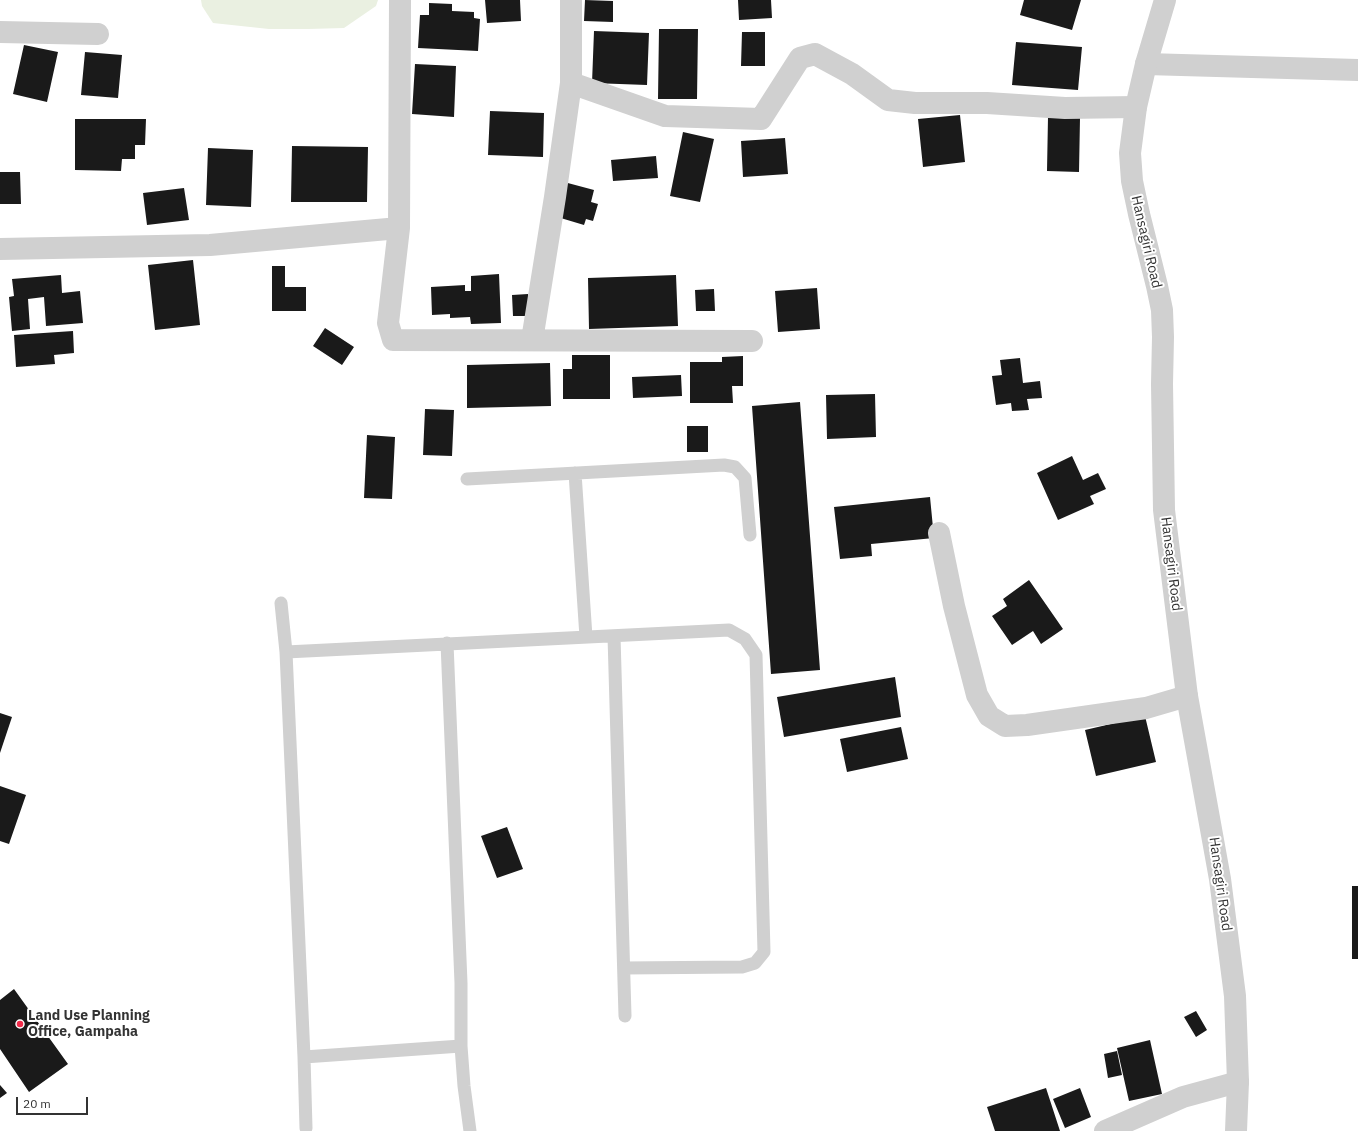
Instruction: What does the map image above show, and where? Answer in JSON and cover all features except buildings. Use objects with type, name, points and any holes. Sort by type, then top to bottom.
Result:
[{"type":"street","points":[[400,0],[399,228],[388,324],[393,340],[752,341]]},
{"type":"street","points":[[532,340],[555,197],[571,83],[571,0]]},
{"type":"street","name":"Hansagiri Road","points":[[1165,0],[1146,64],[1136,107],[1130,153],[1132,181],[1162,310],[1164,510],[1187,696],[1220,878],[1234,996],[1238,1082],[1236,1131]]},
{"type":"street","points":[[0,32],[98,34]]},
{"type":"street","points":[[571,83],[665,116],[761,119],[800,58],[815,54],[852,74],[888,100],[915,103],[987,104],[1065,108],[1136,107]]},
{"type":"street","points":[[1146,64],[1358,70]]},
{"type":"street","points":[[0,249],[210,245],[399,228]]},
{"type":"street","points":[[939,533],[954,606],[977,695],[989,716],[1005,726],[1027,725],[1146,708],[1187,696]]},
{"type":"street","points":[[1104,1131],[1183,1097],[1238,1082]]},
{"type":"lane","points":[[467,479],[724,465],[735,467],[745,478],[750,535]]},
{"type":"lane","points":[[575,473],[586,637]]},
{"type":"lane","points":[[282,603],[286,652],[306,1128]]},
{"type":"lane","points":[[286,652],[729,630],[745,639],[756,655],[764,952],[755,963],[742,967],[624,968]]},
{"type":"lane","points":[[614,636],[626,1016]]},
{"type":"lane","points":[[447,644],[461,983],[461,1046],[464,1086],[470,1131]]},
{"type":"lane","points":[[304,1057],[461,1046]]},
{"type":"green space","points":[[201,0],[378,0],[376,6],[344,28],[269,29],[213,23],[202,6]]},
{"type":"place","name":"Land Use Planning Office, Gampaha","points":[[20,1024]]}]
